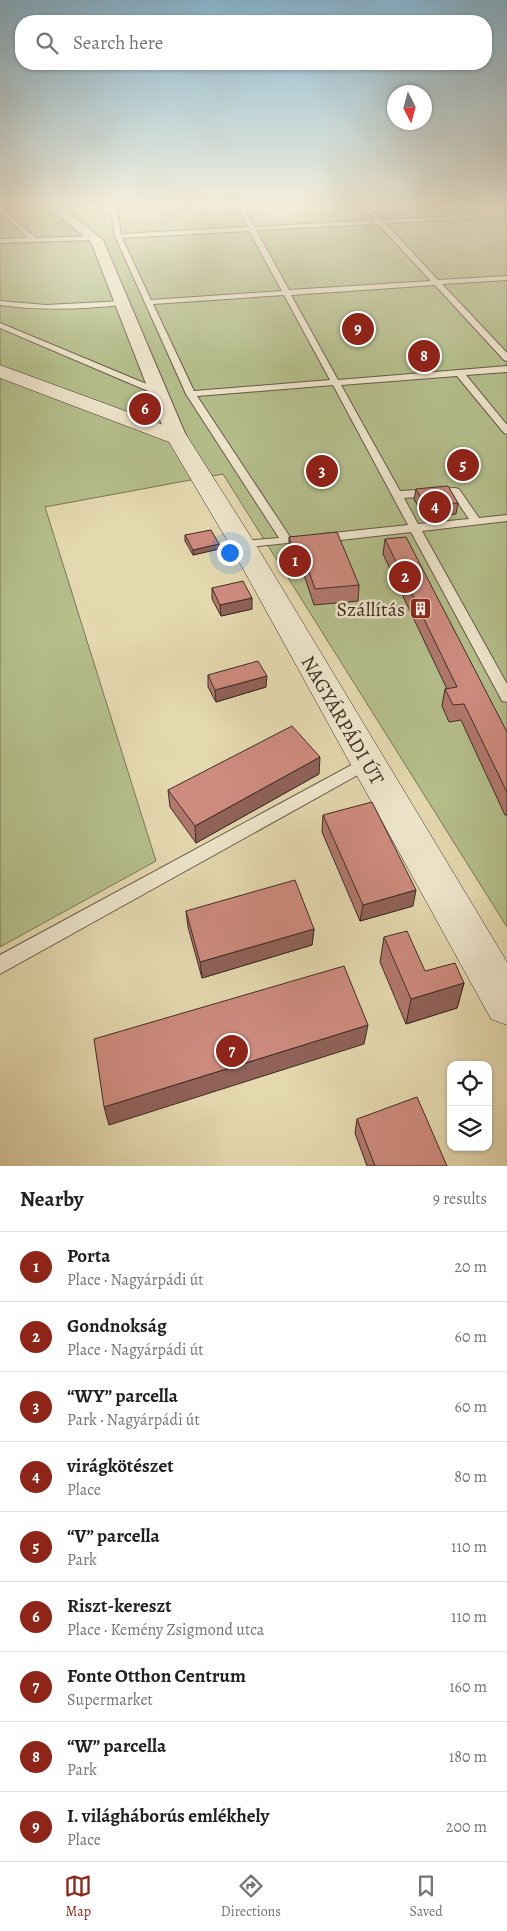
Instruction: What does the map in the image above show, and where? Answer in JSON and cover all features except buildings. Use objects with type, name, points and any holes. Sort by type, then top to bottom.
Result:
[{"type":"street","points":[[104,258],[177,438]]},
{"type":"street","points":[[0,370],[177,438]]},
{"type":"street","name":"NAGYÁRPÁDI ÚT","points":[[177,438],[243,545],[507,1003]]},
{"type":"lane","points":[[128,258],[191,394],[287,541]]},
{"type":"lane","points":[[267,258],[507,697]]},
{"type":"lane","points":[[414,258],[507,358]]},
{"type":"lane","points":[[148,302],[507,278]]},
{"type":"lane","points":[[0,302],[17,306],[74,306],[122,303]]},
{"type":"lane","points":[[0,325],[158,392]]},
{"type":"lane","points":[[191,394],[507,369]]},
{"type":"lane","points":[[460,373],[507,431]]},
{"type":"lane","points":[[397,496],[456,491],[476,521]]},
{"type":"lane","points":[[243,545],[389,532],[507,518]]},
{"type":"lane","points":[[0,965],[368,762]]},
{"type":"green space","points":[[0,258],[507,258],[507,927],[223,474],[45,507],[156,861],[0,947]]},
{"type":"place","name":"I. világháborús emlékhely","points":[[358,329]]},
{"type":"place","name":"“W” parcella","points":[[424,356]]},
{"type":"place","name":"Riszt-kereszt","points":[[145,409]]},
{"type":"place","name":"“V” parcella","points":[[463,465]]},
{"type":"place","name":"“WY” parcella","points":[[322,471]]},
{"type":"place","name":"virágkötészet","points":[[435,507]]},
{"type":"place","name":"Porta","points":[[295,561]]},
{"type":"place","name":"Gondnokság","points":[[405,577]]},
{"type":"place","name":"Szállítás","points":[[421,609]]},
{"type":"place","name":"Fonte Otthon Centrum","points":[[232,1051]]}]
